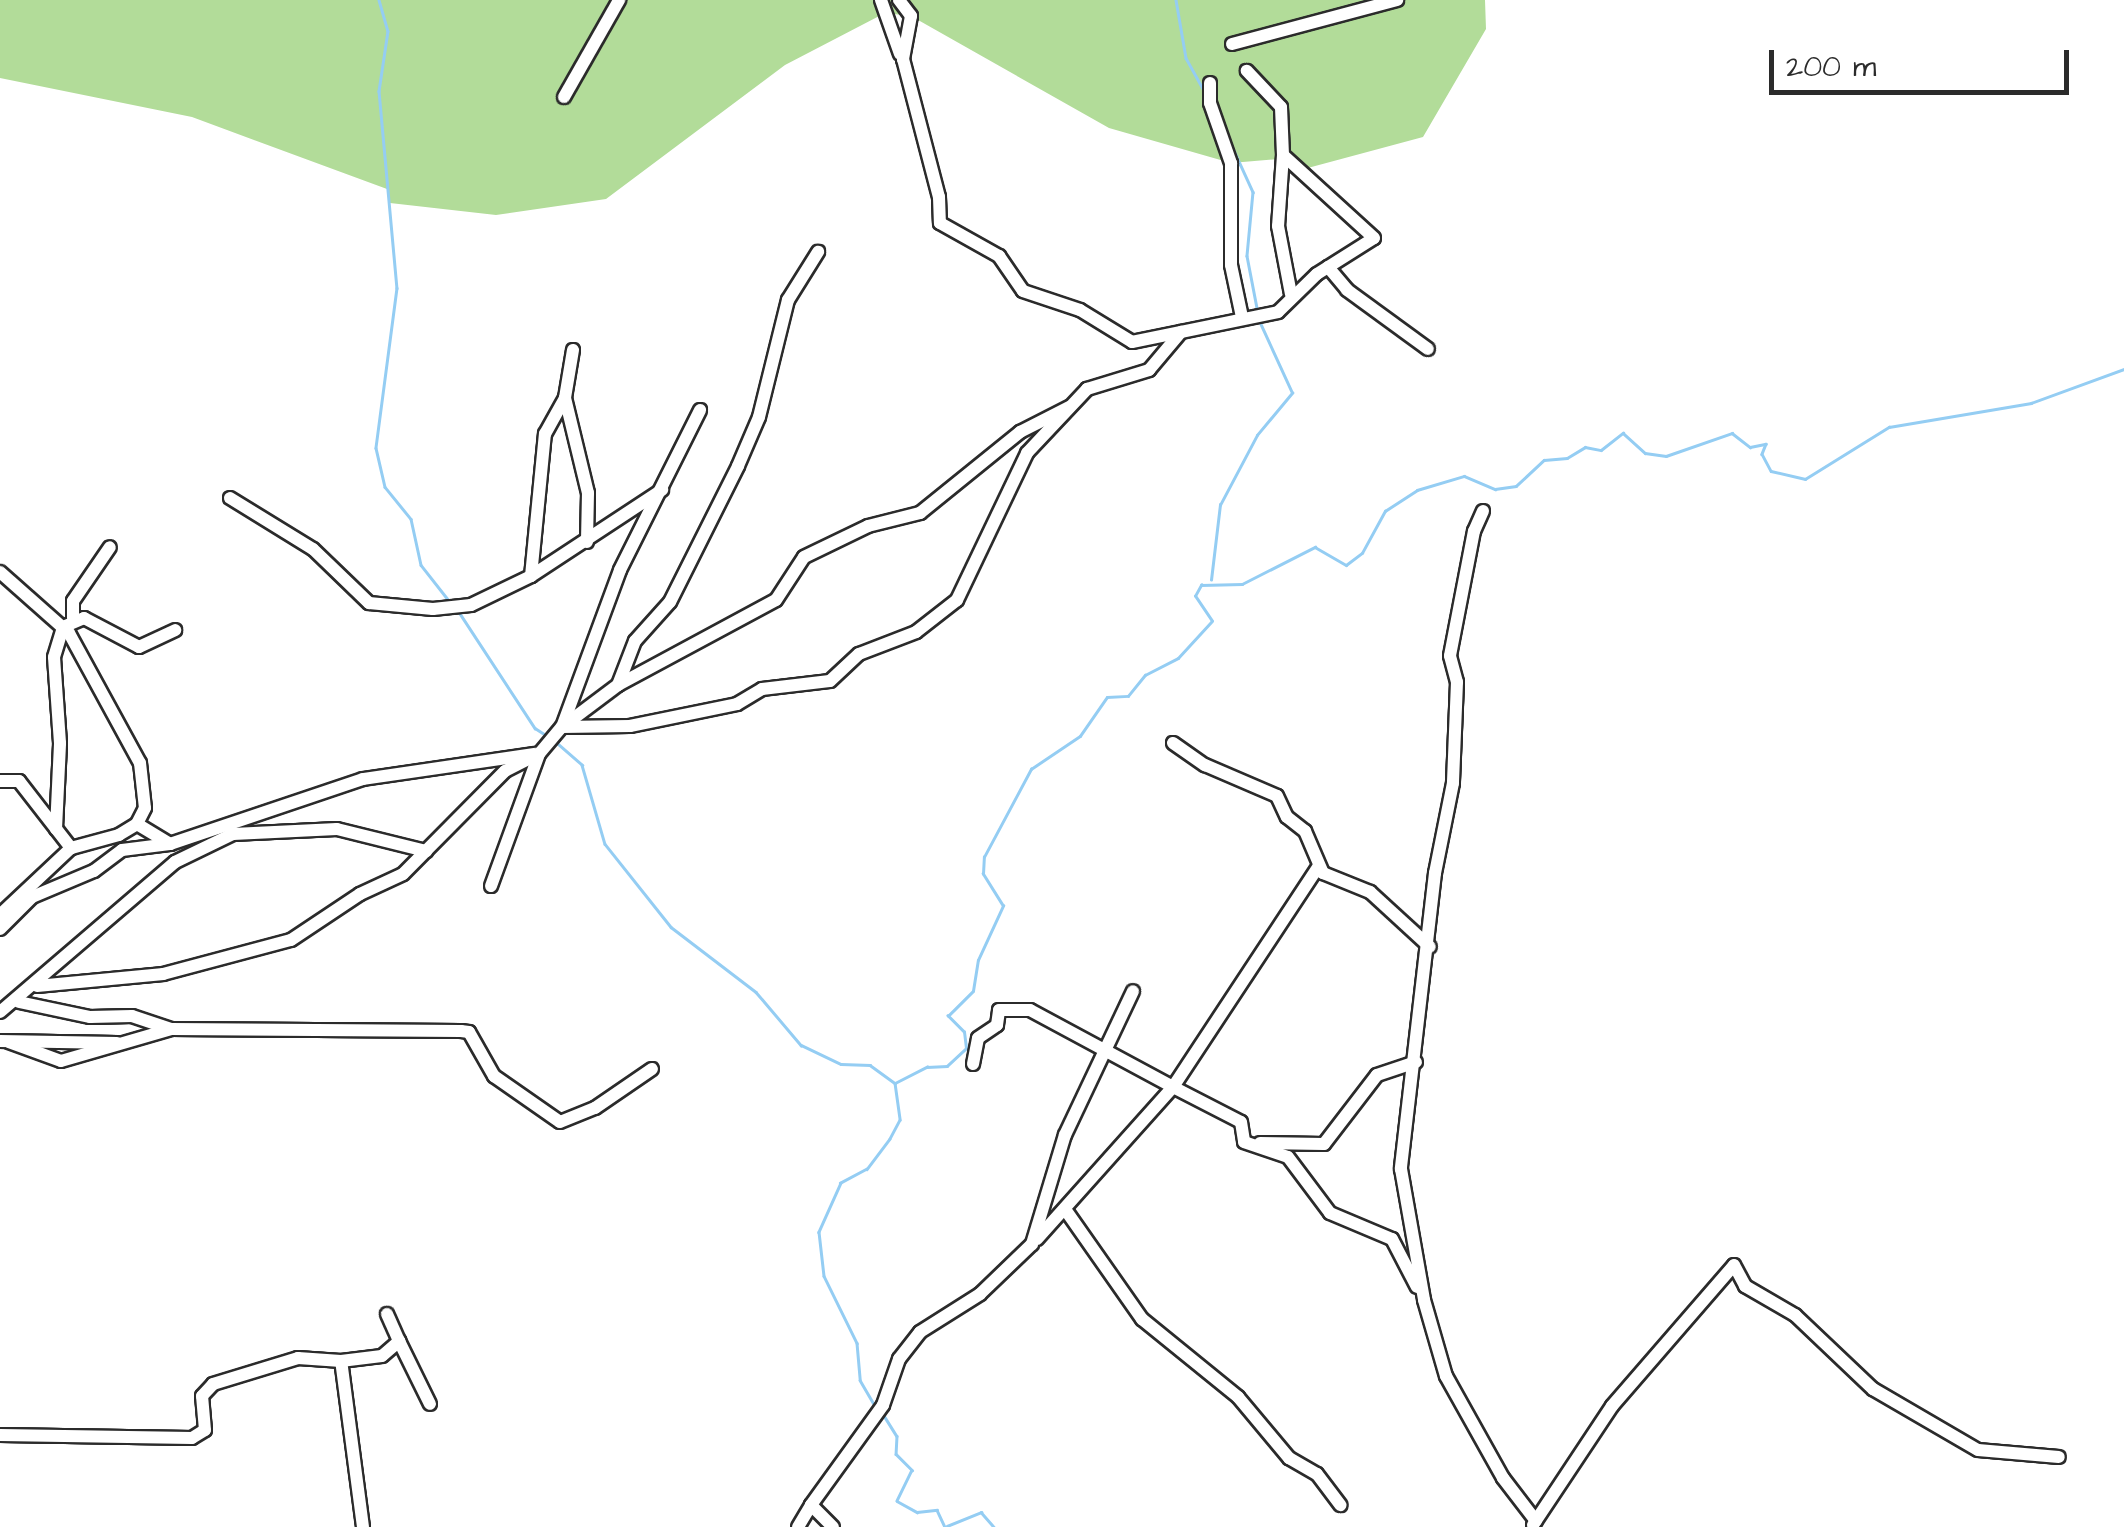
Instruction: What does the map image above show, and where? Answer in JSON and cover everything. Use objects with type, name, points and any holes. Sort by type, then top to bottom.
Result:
[{"type":"street","points":[[564,97],[618,0]]},
{"type":"street","points":[[881,0],[903,59],[940,197],[940,223],[999,256],[1023,291],[1080,310],[1114,336],[1132,342],[1278,312],[1291,294],[1374,238],[1283,155]]},
{"type":"street","points":[[899,0],[911,16],[903,59]]},
{"type":"street","points":[[1232,44],[1397,0]]},
{"type":"street","points":[[1247,71],[1281,108],[1283,155],[1278,226],[1291,294]]},
{"type":"street","points":[[1210,83],[1210,103],[1231,163],[1231,264],[1242,317]]},
{"type":"street","points":[[618,685],[635,642],[670,602],[738,466],[759,417],[788,300],[818,252]]},
{"type":"street","points":[[1328,267],[1348,290],[1428,348]]},
{"type":"street","points":[[562,727],[630,726],[737,704],[762,690],[830,681],[859,654],[916,632],[957,600],[1028,454],[1087,388],[1150,370],[1181,332]]},
{"type":"street","points":[[531,576],[545,434],[565,398],[574,350]]},
{"type":"street","points":[[565,398],[588,493],[587,542]]},
{"type":"street","points":[[491,886],[539,754],[562,727],[618,685],[776,600],[804,557],[868,526],[920,512],[1020,432],[1072,406]]},
{"type":"street","points":[[562,727],[620,570],[700,410]]},
{"type":"street","points":[[230,498],[313,549],[369,603],[471,606],[587,542],[662,490]]},
{"type":"street","points":[[1483,511],[1474,531],[1450,656],[1458,682],[1453,783],[1435,873],[1430,947],[1401,1169],[1424,1300],[1446,1376],[1503,1478],[1534,1524],[1612,1406],[1734,1265],[1745,1286],[1845,1356],[1872,1389],[1978,1450],[2059,1457]]},
{"type":"street","points":[[56,829],[60,742],[54,657],[74,600],[110,547]]},
{"type":"street","points":[[0,572],[68,622],[139,647],[175,630]]},
{"type":"street","points":[[0,915],[71,848],[137,824],[145,808],[140,763],[68,622]]},
{"type":"street","points":[[1174,743],[1280,798],[1287,817],[1308,836],[1318,867],[1370,892],[1430,947]]},
{"type":"street","points":[[0,929],[32,897],[94,871],[122,850],[170,844],[363,779],[539,754]]},
{"type":"street","points":[[37,986],[163,974],[291,940],[360,894],[403,874],[505,771],[539,754]]},
{"type":"street","points":[[0,781],[19,781],[71,848]]},
{"type":"street","points":[[137,824],[170,844]]},
{"type":"street","points":[[0,1012],[37,986],[128,898],[175,862],[232,834],[337,829],[426,850]]},
{"type":"street","points":[[798,1527],[883,1406],[899,1359],[920,1332],[980,1294],[1067,1212],[1080,1188],[1173,1087],[1318,867]]},
{"type":"street","points":[[1032,1244],[1066,1135],[1133,990]]},
{"type":"street","points":[[19,1002],[90,1017],[132,1016],[172,1029]]},
{"type":"street","points":[[973,1064],[978,1038],[997,1026],[999,1010],[1030,1010],[1060,1022],[1075,1038],[1123,1055],[1173,1087],[1241,1122],[1244,1142]]},
{"type":"street","points":[[4,1041],[60,1061],[172,1029],[340,1025],[469,1032],[494,1076],[560,1122],[595,1108],[652,1069]]},
{"type":"street","points":[[4,1041],[121,1044]]},
{"type":"street","points":[[1244,1142],[1324,1144],[1377,1074],[1416,1062]]},
{"type":"street","points":[[1244,1142],[1288,1156],[1330,1212],[1392,1239],[1424,1300]]},
{"type":"street","points":[[1067,1212],[1142,1319],[1238,1397],[1289,1458],[1318,1474],[1340,1505]]},
{"type":"street","points":[[387,1314],[430,1404]]},
{"type":"street","points":[[0,1435],[192,1438],[204,1430],[202,1396],[214,1384],[298,1358],[341,1361],[382,1356],[399,1341]]},
{"type":"street","points":[[341,1361],[363,1527]]},
{"type":"street","points":[[811,1505],[833,1527]]},
{"type":"green space","points":[[0,0],[1485,0],[1486,29],[1423,137],[1304,169],[1279,159],[1231,163],[1109,128],[911,16],[885,13],[785,65],[606,199],[496,215],[390,203],[387,189],[192,117],[0,78]]},
{"type":"waterway","points":[[379,0],[388,31],[379,91],[397,288],[376,448],[385,487],[411,519],[421,565],[450,602]]},
{"type":"waterway","points":[[1176,0],[1186,58],[1205,92]]},
{"type":"waterway","points":[[1227,135],[1253,192],[1247,256],[1258,313]]},
{"type":"waterway","points":[[1211,580],[1220,505],[1257,435],[1292,393],[1259,321]]},
{"type":"waterway","points":[[895,1083],[927,1067],[947,1066],[966,1048],[964,1032],[948,1016],[973,991],[978,960],[1003,906],[983,874],[984,857],[1031,769],[1080,736],[1107,697],[1128,696],[1145,675],[1178,658],[1212,621],[1195,596],[1201,585],[1242,584],[1315,547],[1346,565],[1362,553],[1385,511],[1417,490],[1464,476],[1495,489],[1516,486],[1544,460],[1567,458],[1585,447],[1601,450],[1623,433],[1645,453],[1666,456],[1732,433],[1750,447],[1766,444],[1762,454],[1771,471],[1805,479],[1889,427],[2031,403],[2124,369]]},
{"type":"waterway","points":[[459,612],[535,728],[549,737]]},
{"type":"waterway","points":[[556,742],[582,765],[605,844],[671,927],[756,992],[801,1045],[841,1064],[870,1065],[895,1083],[900,1120],[867,1169],[841,1183],[819,1232],[824,1276],[857,1343],[860,1380],[874,1404]]},
{"type":"waterway","points":[[883,1414],[897,1436],[896,1454],[912,1470],[897,1501],[917,1512],[937,1510],[945,1527]]},
{"type":"waterway","points":[[947,1526],[981,1512],[994,1527]]}]
